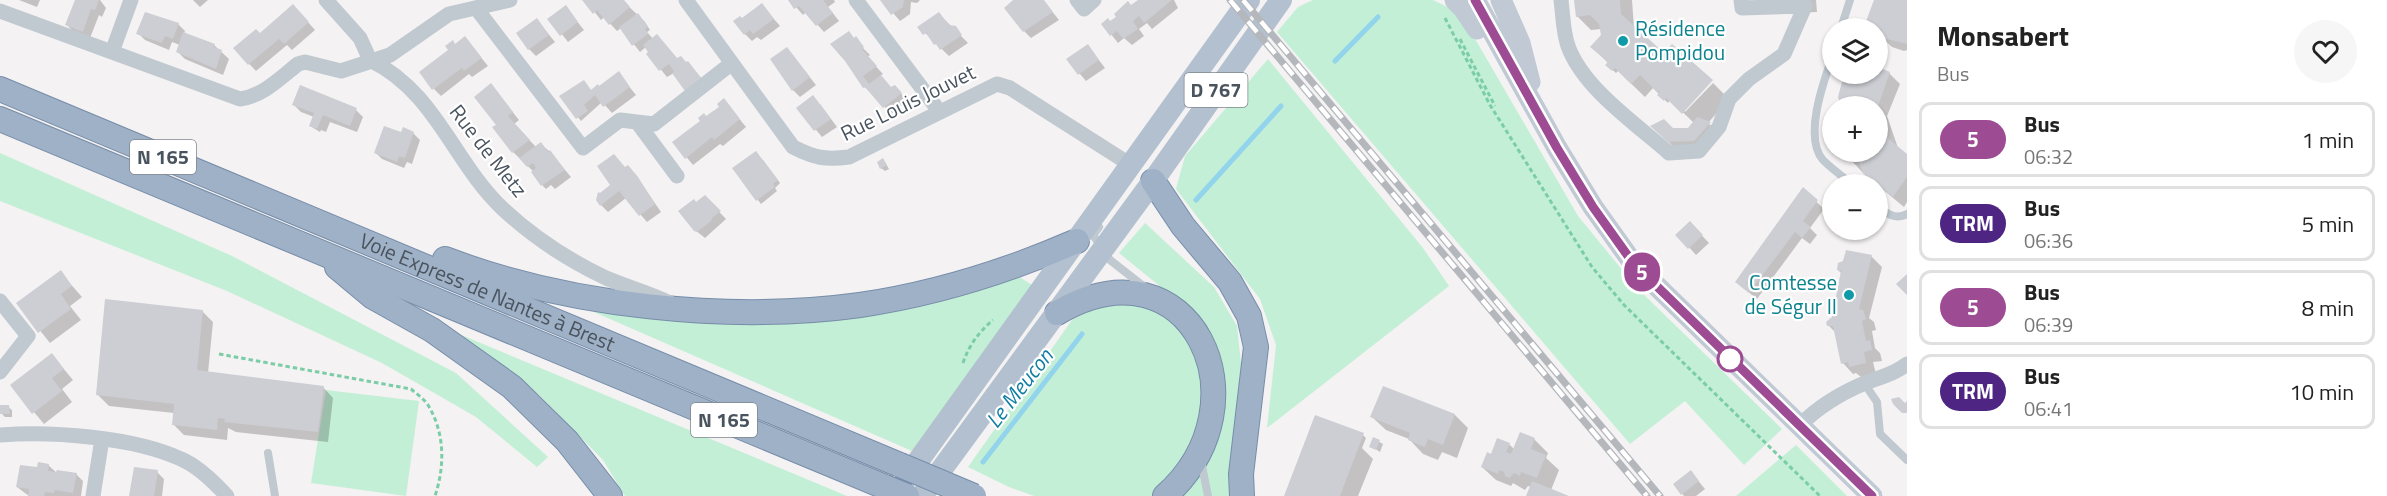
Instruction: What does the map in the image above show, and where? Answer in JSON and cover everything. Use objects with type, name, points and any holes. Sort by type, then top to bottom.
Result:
[{"type":"highway","name":"Voie Express de Nantes à Brest","points":[[0,89],[975,496]]},
{"type":"highway","name":"Voie Express de Nantes à Brest","points":[[0,119],[889,491],[907,496]]},
{"type":"highway","points":[[1153,181],[1183,226],[1230,282],[1250,316],[1256,347],[1241,474],[1242,496]]},
{"type":"highway","points":[[326,226],[357,223],[465,266],[555,291],[607,301],[741,311],[860,305],[914,295],[978,279],[1034,260],[1077,241]]},
{"type":"highway","points":[[322,254],[373,297],[432,330],[512,387],[567,441],[610,496]]},
{"type":"highway","points":[[1057,313],[1079,300],[1128,292],[1163,301],[1191,325],[1202,342],[1213,380],[1213,414],[1200,453],[1189,471],[1165,496]]},
{"type":"main road","name":"D 767","points":[[889,491],[1077,241],[1106,210],[1131,165],[1249,0]]},
{"type":"main road","name":"D 767","points":[[922,496],[1153,181],[1281,0]]},
{"type":"main road","points":[[1475,0],[1557,148],[1587,197],[1633,263],[1872,496]]},
{"type":"main road","points":[[1501,0],[1520,43],[1536,109]]},
{"type":"main road","points":[[1450,11],[1463,8],[1536,109]]},
{"type":"street","points":[[112,52],[131,0]]},
{"type":"street","points":[[326,0],[360,38],[370,60]]},
{"type":"street","points":[[0,11],[240,99],[253,97],[260,93],[298,64],[305,62],[341,71],[390,55],[449,14],[510,0]]},
{"type":"street","name":"Rue Louis Jouvet","points":[[686,0],[794,147],[814,157],[832,159],[849,157],[997,84],[1010,88],[1131,165]]},
{"type":"street","points":[[856,0],[939,111]]},
{"type":"street","points":[[1077,0],[1083,9],[1094,0]]},
{"type":"street","points":[[1561,0],[1567,44],[1577,67],[1592,85],[1669,153],[1699,151],[1719,127],[1729,99],[1749,79],[1784,54],[1805,6],[1742,8],[1741,0]]},
{"type":"street","points":[[476,8],[583,148],[620,120],[654,124],[732,63]]},
{"type":"street","name":"Rue de Metz","points":[[370,60],[389,70],[414,91],[485,188],[502,207],[542,242],[572,261],[608,278],[652,294],[679,308]]},
{"type":"street","points":[[637,122],[677,176]]},
{"type":"street","points":[[0,301],[28,336],[0,372]]},
{"type":"street","points":[[1799,426],[1814,411],[1864,383],[1899,371],[1907,364]]},
{"type":"street","points":[[0,435],[18,433],[102,439],[156,450],[182,459],[205,475],[227,496]]},
{"type":"street","points":[[93,496],[102,439]]},
{"type":"lane","points":[[1844,18],[1850,0]]},
{"type":"lane","points":[[1824,84],[1818,106],[1816,145],[1822,159],[1840,174]]},
{"type":"lane","points":[[1106,210],[1094,235],[1110,260],[1163,301]]},
{"type":"lane","points":[[1888,214],[1895,217],[1907,214]]},
{"type":"lane","points":[[1864,383],[1877,402],[1880,434],[1907,460]]},
{"type":"lane","points":[[268,453],[274,496]]},
{"type":"lane","points":[[1200,453],[1208,496]]},
{"type":"path","points":[[1450,11],[1473,68],[1495,106]]},
{"type":"path","points":[[1450,11],[1490,105],[1592,267],[1624,305],[1820,496]]},
{"type":"path","points":[[219,354],[411,389],[428,404],[441,435],[442,466],[435,496]]},
{"type":"green space","points":[[1313,0],[1433,0],[1460,13],[1578,216],[1637,288],[1782,429],[1744,465],[1685,401],[1630,444],[1277,32],[1298,7]]},
{"type":"green space","points":[[1268,59],[1423,248],[1449,286],[1267,428],[1276,345],[1260,299],[1176,189],[1185,156]]},
{"type":"green space","points":[[0,153],[232,256],[456,373],[548,457],[537,467],[476,417],[382,363],[227,291],[0,201]]},
{"type":"green space","points":[[1145,223],[1214,287],[1237,326],[1242,373],[1232,496],[1034,496],[1009,487],[968,467],[1072,320],[1092,310],[1111,305],[1131,304],[1153,308],[1167,292],[1119,253]]},
{"type":"green space","points":[[1018,276],[1035,287],[912,451],[587,309],[691,317]]},
{"type":"green space","points":[[450,332],[847,496],[625,496],[603,460],[539,395]]},
{"type":"green space","points":[[326,390],[419,401],[406,496],[311,483]]},
{"type":"green space","points":[[1796,445],[1847,496],[1736,496]]},
{"type":"building","points":[[75,0],[99,0],[95,10],[91,9],[83,32],[65,25]]},
{"type":"building","points":[[582,0],[624,0],[630,7],[609,25],[597,10],[593,14]]},
{"type":"building","points":[[788,0],[823,0],[833,13],[816,26],[799,6],[794,9]]},
{"type":"building","points":[[880,0],[904,0],[903,7],[891,15]]},
{"type":"building","points":[[1013,0],[1044,0],[1053,12],[1023,32],[1004,8]]},
{"type":"building","points":[[1138,0],[1172,0],[1144,23],[1139,16],[1133,21],[1138,29],[1123,39],[1117,31],[1110,36],[1101,24],[1108,18],[1110,21],[1116,17],[1114,14],[1128,1],[1131,5]]},
{"type":"building","points":[[1574,0],[1620,0],[1621,14],[1661,50],[1657,56],[1659,58],[1672,44],[1713,80],[1682,114],[1666,98],[1664,101],[1657,95],[1660,92],[1656,91],[1640,75],[1631,84],[1615,68],[1612,71],[1605,65],[1608,62],[1590,47],[1601,35],[1599,24],[1590,15],[1576,17]]},
{"type":"building","points":[[1874,0],[1907,0],[1907,44],[1888,39],[1888,18],[1867,18]]},
{"type":"building","points":[[762,3],[774,19],[753,34],[750,30],[744,35],[733,21],[740,16],[742,18]]},
{"type":"building","points":[[293,4],[309,22],[284,44],[279,39],[248,65],[233,48],[256,29],[260,33]]},
{"type":"building","points":[[566,5],[578,22],[560,36],[547,19]]},
{"type":"building","points":[[145,12],[179,23],[173,39],[165,36],[162,43],[136,34]]},
{"type":"building","points":[[939,12],[949,25],[956,26],[962,35],[940,50],[926,33],[923,35],[917,27]]},
{"type":"building","points":[[638,13],[648,27],[645,29],[648,34],[632,46],[619,27]]},
{"type":"building","points":[[537,18],[549,35],[528,50],[516,33]]},
{"type":"building","points":[[849,31],[854,38],[856,36],[864,47],[862,49],[877,66],[863,76],[869,84],[881,75],[891,87],[895,85],[902,93],[883,108],[865,87],[863,88],[845,61],[830,44]]},
{"type":"building","points":[[183,32],[215,44],[214,47],[222,50],[216,69],[176,52]]},
{"type":"building","points":[[657,34],[677,58],[681,56],[686,62],[688,61],[702,79],[685,91],[672,73],[674,71],[669,64],[659,71],[646,54],[648,52],[643,45]]},
{"type":"building","points":[[465,36],[482,58],[464,71],[462,68],[432,90],[419,72],[448,50],[445,46],[453,40],[455,44]]},
{"type":"building","points":[[1088,44],[1099,60],[1078,75],[1066,59]]},
{"type":"building","points":[[787,47],[810,77],[792,91],[770,59]]},
{"type":"building","points":[[619,71],[630,87],[603,107],[595,95],[584,105],[588,111],[576,119],[559,96],[584,80],[591,90]]},
{"type":"building","points":[[491,83],[513,112],[508,116],[530,140],[512,153],[492,127],[496,125],[474,97]]},
{"type":"building","points":[[1841,84],[1886,84],[1882,96],[1838,96]]},
{"type":"building","points":[[300,85],[357,108],[350,126],[323,115],[317,129],[309,126],[314,113],[292,105]]},
{"type":"building","points":[[813,95],[831,119],[814,131],[796,108]]},
{"type":"building","points":[[724,98],[740,119],[714,140],[712,137],[685,159],[672,142],[700,121],[698,118],[704,113],[706,116],[719,107],[717,104]]},
{"type":"building","points":[[1697,117],[1711,122],[1694,141],[1668,142],[1650,126],[1664,119],[1673,128],[1688,128]]},
{"type":"building","points":[[384,126],[401,132],[403,127],[414,132],[405,158],[399,156],[397,162],[374,153]]},
{"type":"building","points":[[1888,136],[1907,154],[1907,177],[1893,197],[1888,193],[1888,174],[1863,173],[1859,162],[1888,162]]},
{"type":"building","points":[[541,142],[565,170],[541,186],[531,172],[536,168],[533,163],[527,167],[519,158]]},
{"type":"building","points":[[756,151],[778,180],[773,184],[775,187],[756,201],[732,168]]},
{"type":"building","points":[[614,154],[638,177],[655,204],[639,216],[619,191],[600,206],[596,200],[598,192],[600,193],[610,185],[597,166]]},
{"type":"building","points":[[883,158],[887,165],[880,169],[877,162]]},
{"type":"building","points":[[1803,187],[1818,200],[1803,221],[1811,227],[1802,238],[1795,232],[1749,293],[1735,282]]},
{"type":"building","points":[[705,195],[721,211],[697,232],[678,211],[694,199],[696,202]]},
{"type":"building","points":[[1690,221],[1703,235],[1688,249],[1675,235]]},
{"type":"building","name":"Comtesse de Ségur II","points":[[1846,250],[1872,255],[1859,309],[1863,310],[1866,319],[1862,321],[1866,341],[1870,340],[1872,350],[1864,352],[1866,363],[1849,367],[1848,362],[1841,364],[1833,326],[1827,326],[1826,322],[1832,317],[1841,271],[1837,270],[1838,263],[1843,261]]},
{"type":"building","points":[[61,270],[72,286],[61,294],[71,309],[38,333],[16,303]]},
{"type":"building","points":[[1907,274],[1907,295],[1896,284]]},
{"type":"building","points":[[105,299],[203,310],[197,370],[324,386],[318,432],[224,422],[225,419],[218,418],[217,430],[172,425],[174,404],[96,395]]},
{"type":"building","points":[[52,353],[64,369],[52,378],[62,391],[32,414],[10,385]]},
{"type":"building","points":[[1383,386],[1455,414],[1443,445],[1428,439],[1425,447],[1408,440],[1410,433],[1370,417]]},
{"type":"building","points":[[1899,397],[1905,403],[1907,401],[1907,413],[1902,413],[1893,404],[1891,399]]},
{"type":"building","points":[[0,405],[9,405],[10,414],[0,414]]},
{"type":"building","points":[[1315,415],[1364,433],[1340,496],[1284,496]]},
{"type":"building","points":[[1520,432],[1535,438],[1531,449],[1546,455],[1537,478],[1521,472],[1520,476],[1514,473],[1509,478],[1499,470],[1498,474],[1481,467],[1487,452],[1491,454],[1497,438],[1510,443],[1506,452],[1511,454]]},
{"type":"building","points":[[1373,437],[1380,440],[1376,450],[1369,447]]},
{"type":"building","points":[[38,462],[49,464],[48,471],[77,473],[73,493],[55,490],[54,493],[45,492],[44,496],[28,496],[29,489],[16,487],[20,465],[37,467]]},
{"type":"building","points":[[134,467],[158,470],[154,496],[129,496]]},
{"type":"building","points":[[1691,470],[1699,481],[1681,495],[1673,484]]},
{"type":"building","points":[[1532,481],[1569,496],[1526,496]]},
{"type":"waterway","name":"Le Meucon","points":[[1335,61],[1378,17]]},
{"type":"waterway","name":"Le Meucon","points":[[1196,200],[1281,106]]},
{"type":"waterway","name":"Le Meucon","points":[[983,462],[1082,334]]},
{"type":"railway","points":[[1230,0],[1647,496]]},
{"type":"railway","points":[[1243,0],[1660,496]]},
{"type":"bus line","name":"5","points":[[1475,0],[1557,148],[1593,207],[1633,263],[1872,496]]},
{"type":"place","name":"Résidence Pompidou","points":[[1623,41]]},
{"type":"place","name":"Comtesse de Ségur II","points":[[1849,295]]}]
